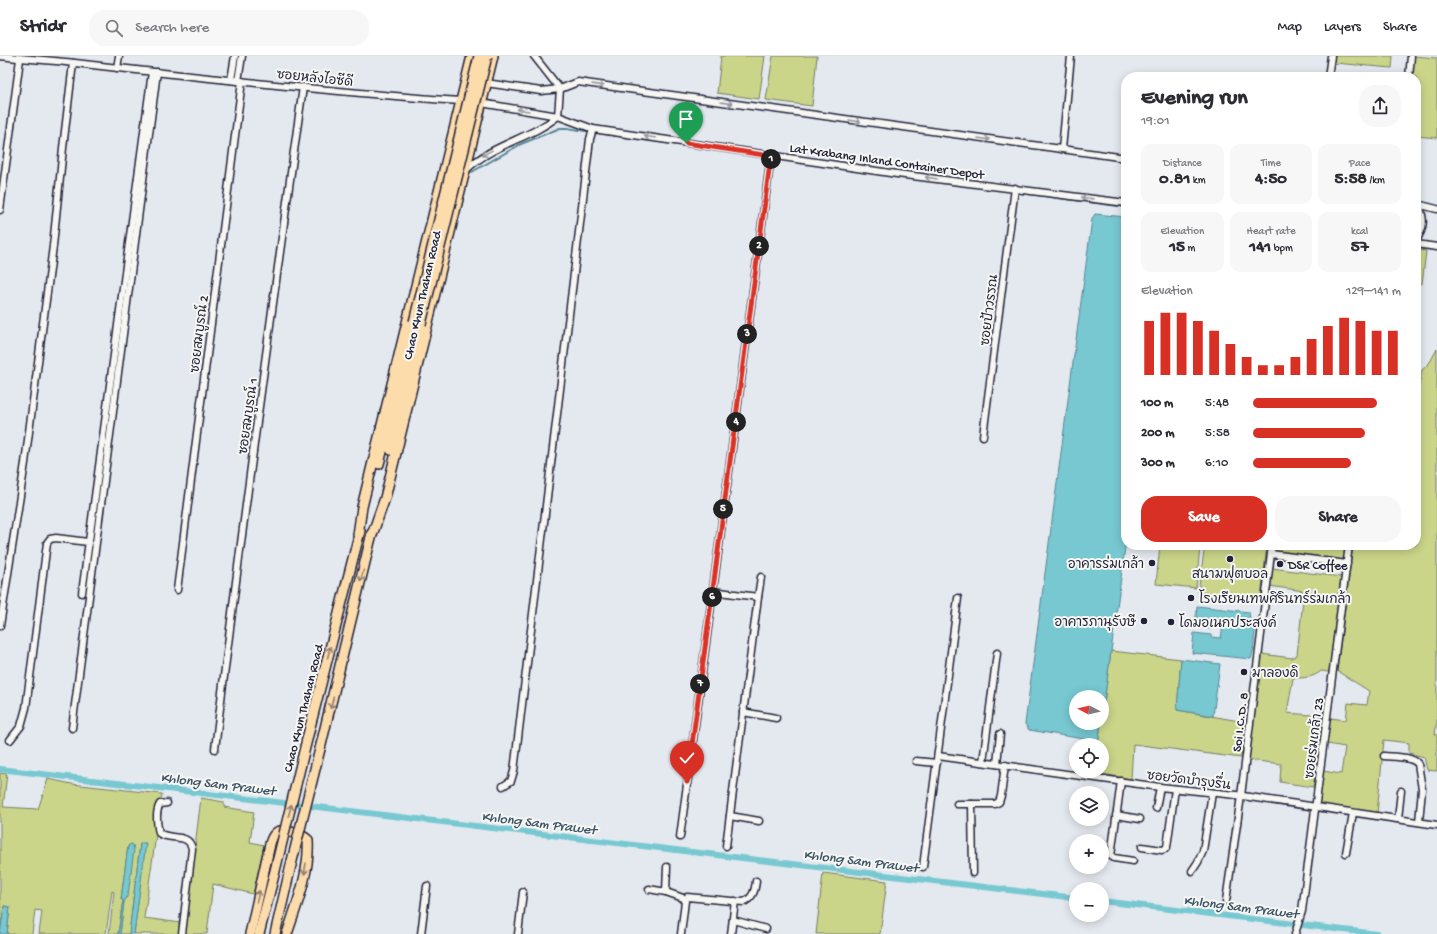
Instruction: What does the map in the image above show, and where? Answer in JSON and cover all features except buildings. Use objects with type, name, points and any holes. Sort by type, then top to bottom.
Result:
[{"type":"main road","name":"Chao Khun Thahan Road","points":[[358,535],[362,508],[472,56]]},
{"type":"main road","name":"Chao Khun Thahan Road","points":[[275,934],[371,538],[417,323],[479,56]]},
{"type":"main road","name":"Chao Khun Thahan Road","points":[[259,934],[358,535],[417,323],[487,56]]},
{"type":"main road","name":"Chao Khun Thahan Road","points":[[371,538],[385,498],[463,173],[493,56]]},
{"type":"main road","points":[[466,81],[486,83]]},
{"type":"main road","points":[[461,100],[481,103]]},
{"type":"main road","points":[[250,934],[272,837],[276,832],[281,830],[304,836],[308,840],[306,868],[288,934]]},
{"type":"street","name":"ซอยหลังไอซีดี","points":[[0,56],[393,96],[461,100]]},
{"type":"street","points":[[117,68],[119,56]]},
{"type":"street","points":[[235,56],[237,81]]},
{"type":"street","points":[[237,81],[242,56]]},
{"type":"street","points":[[463,173],[480,157],[538,130],[558,116],[560,89],[534,56]]},
{"type":"street","points":[[1062,149],[1071,56]]},
{"type":"street","points":[[1329,72],[1331,56]]},
{"type":"street","points":[[1409,72],[1411,56]]},
{"type":"street","points":[[0,210],[20,59]]},
{"type":"street","points":[[0,626],[25,463],[53,246],[63,148],[74,63]]},
{"type":"street","points":[[82,592],[154,72]]},
{"type":"street","points":[[72,728],[154,72]]},
{"type":"street","name":"ซอยสมบูรณ์ 2","points":[[177,590],[237,81]]},
{"type":"street","points":[[486,83],[541,91],[560,89],[578,82],[1121,157]]},
{"type":"street","name":"ซอยสมบูรณ์ 1","points":[[215,749],[243,518],[303,87]]},
{"type":"street","name":"Lat Krabang Inland Container Depot","points":[[481,103],[558,116],[593,129],[942,180],[1121,202]]},
{"type":"street","points":[[503,786],[511,781],[514,771],[590,139],[593,129]]},
{"type":"street","points":[[680,837],[771,156]]},
{"type":"street","name":"ซอยป้าวรรณ","points":[[983,436],[1015,188]]},
{"type":"street","points":[[1421,205],[1437,209]]},
{"type":"street","points":[[1421,211],[1423,216],[1421,231]]},
{"type":"street","points":[[1421,245],[1437,247]]},
{"type":"street","points":[[10,740],[21,726],[26,708],[47,543],[50,539],[56,538],[88,542]]},
{"type":"street","name":"Soi I.C.D. 8","points":[[1226,901],[1241,796],[1271,550]]},
{"type":"street","name":"ซอยร่มเกล้า 23","points":[[1295,932],[1302,911],[1348,550]]},
{"type":"street","points":[[1270,554],[1347,564]]},
{"type":"street","points":[[726,846],[758,597],[762,577]]},
{"type":"street","points":[[712,591],[758,597]]},
{"type":"street","points":[[923,867],[958,598]]},
{"type":"street","points":[[983,762],[997,653]]},
{"type":"street","points":[[743,712],[776,718]]},
{"type":"street","points":[[997,764],[1000,734]]},
{"type":"street","name":"ซอยวัดบำรุงรื่น","points":[[938,756],[1121,782],[1241,796],[1437,825]]},
{"type":"street","points":[[1384,756],[1412,759],[1418,764],[1422,789],[1419,822]]},
{"type":"street","points":[[916,761],[937,764]]},
{"type":"street","points":[[957,804],[995,804],[999,802],[1005,766]]},
{"type":"street","points":[[1121,782],[1111,856],[1114,858],[1133,860]]},
{"type":"street","points":[[1156,808],[1160,787]]},
{"type":"street","points":[[1142,847],[1162,850],[1165,849],[1175,789]]},
{"type":"street","points":[[1398,819],[1401,791]]},
{"type":"street","points":[[1192,871],[1203,851],[1212,793]]},
{"type":"street","points":[[167,803],[160,804],[158,808],[157,814],[159,833],[165,836],[187,839],[191,844],[192,849],[182,934]]},
{"type":"street","points":[[972,804],[973,873]]},
{"type":"street","points":[[1346,853],[1353,813]]},
{"type":"street","points":[[1116,815],[1140,819]]},
{"type":"street","points":[[730,816],[759,821]]},
{"type":"street","points":[[666,892],[667,867]]},
{"type":"street","points":[[649,889],[666,892],[686,899],[689,896],[743,902],[750,899],[756,881]]},
{"type":"street","points":[[421,934],[427,886]]},
{"type":"street","points":[[518,934],[523,892]]},
{"type":"street","points":[[681,934],[686,899]]},
{"type":"street","points":[[731,934],[735,901]]},
{"type":"street","points":[[733,920],[766,929]]},
{"type":"green space","points":[[721,56],[765,56],[759,99],[717,93]]},
{"type":"green space","points":[[773,56],[817,56],[812,106],[766,100]]},
{"type":"green space","points":[[1334,56],[1393,56],[1392,68],[1334,63]]},
{"type":"green space","points":[[1414,56],[1437,58],[1437,138],[1421,136],[1421,72],[1412,72]]},
{"type":"green space","points":[[1421,250],[1426,251],[1421,284]]},
{"type":"green space","points":[[1437,349],[1437,721],[1435,734],[1437,735],[1437,771],[1427,770],[1424,757],[1409,753],[1409,743],[1384,740],[1377,814],[1320,805],[1319,798],[1323,771],[1341,774],[1345,747],[1327,744],[1330,718],[1346,720],[1348,703],[1367,705],[1369,691],[1337,671],[1352,550],[1421,550],[1421,375],[1422,370],[1430,362]]},
{"type":"green space","points":[[1159,550],[1200,550],[1196,588],[1156,584]]},
{"type":"green space","points":[[1204,550],[1266,550],[1261,597],[1258,599],[1198,592]]},
{"type":"green space","points":[[1273,550],[1345,550],[1344,562],[1273,552]]},
{"type":"green space","points":[[1271,568],[1341,577],[1329,672],[1321,671],[1304,678],[1293,678],[1287,713],[1324,716],[1313,787],[1280,782],[1281,764],[1249,760],[1261,654],[1292,658],[1297,655],[1304,591],[1269,586]]},
{"type":"green space","points":[[1111,651],[1181,659],[1177,710],[1245,722],[1241,758],[1133,744],[1131,779],[1109,775],[1109,738],[1099,738],[1100,730],[1109,730],[1109,690],[1106,690]]},
{"type":"green space","points":[[0,773],[7,774],[3,807],[38,809],[48,779],[72,784],[162,794],[144,918],[181,923],[180,934],[134,934],[145,843],[140,844],[129,934],[120,934],[124,901],[128,895],[131,844],[128,846],[118,934],[109,934],[114,892],[112,891],[106,934],[39,934],[42,911],[35,910],[32,934],[7,934],[10,907],[4,906],[0,934]]},
{"type":"green space","points":[[201,798],[224,802],[224,807],[254,812],[250,842],[264,845],[253,894],[213,884],[207,934],[184,934]]},
{"type":"green space","points":[[823,873],[887,881],[880,934],[816,934]]},
{"type":"water","points":[[1095,214],[1121,217],[1121,550],[1125,550],[1106,690],[1069,690],[1069,730],[1100,730],[1099,738],[1078,738],[1029,730],[1025,724],[1092,219]]},
{"type":"water","points":[[1197,606],[1249,612],[1250,619],[1256,620],[1251,659],[1192,653],[1194,633],[1221,638],[1223,625],[1212,624],[1211,629],[1195,627]]},
{"type":"water","points":[[1181,659],[1220,664],[1213,716],[1177,710]]},
{"type":"water","points":[[146,843],[134,934],[129,934],[140,844]]},
{"type":"water","points":[[131,844],[133,845],[134,850],[128,895],[124,902],[120,934],[118,934],[128,846]]},
{"type":"water","points":[[4,906],[10,907],[7,934],[0,934]]},
{"type":"waterway","points":[[472,172],[521,144],[560,128],[784,160]]},
{"type":"waterway","points":[[1022,193],[1121,206]]},
{"type":"waterway","points":[[1421,248],[1437,250]]},
{"type":"waterway","name":"Khlong Sam Prawet","points":[[0,769],[1069,897]]},
{"type":"waterway","name":"Khlong Sam Prawet","points":[[1109,902],[1377,934]]},
{"type":"place","name":"สนามฟุตบอล","points":[[1230,559]]},
{"type":"place","name":"อาคารร่มเกล้า","points":[[1152,563]]},
{"type":"place","name":"DSR Coffee","points":[[1280,564]]},
{"type":"place","name":"โรงเรียนเทพศิรินทร์ร่มเกล้า","points":[[1191,598]]},
{"type":"place","name":"อาคารภานุรังษี","points":[[1144,621]]},
{"type":"place","name":"โดมอเนกประสงค์","points":[[1171,622]]},
{"type":"place","name":"มาลองดิ","points":[[1244,672]]},
{"type":"route","points":[[686,143],[771,156],[687,782]]}]
